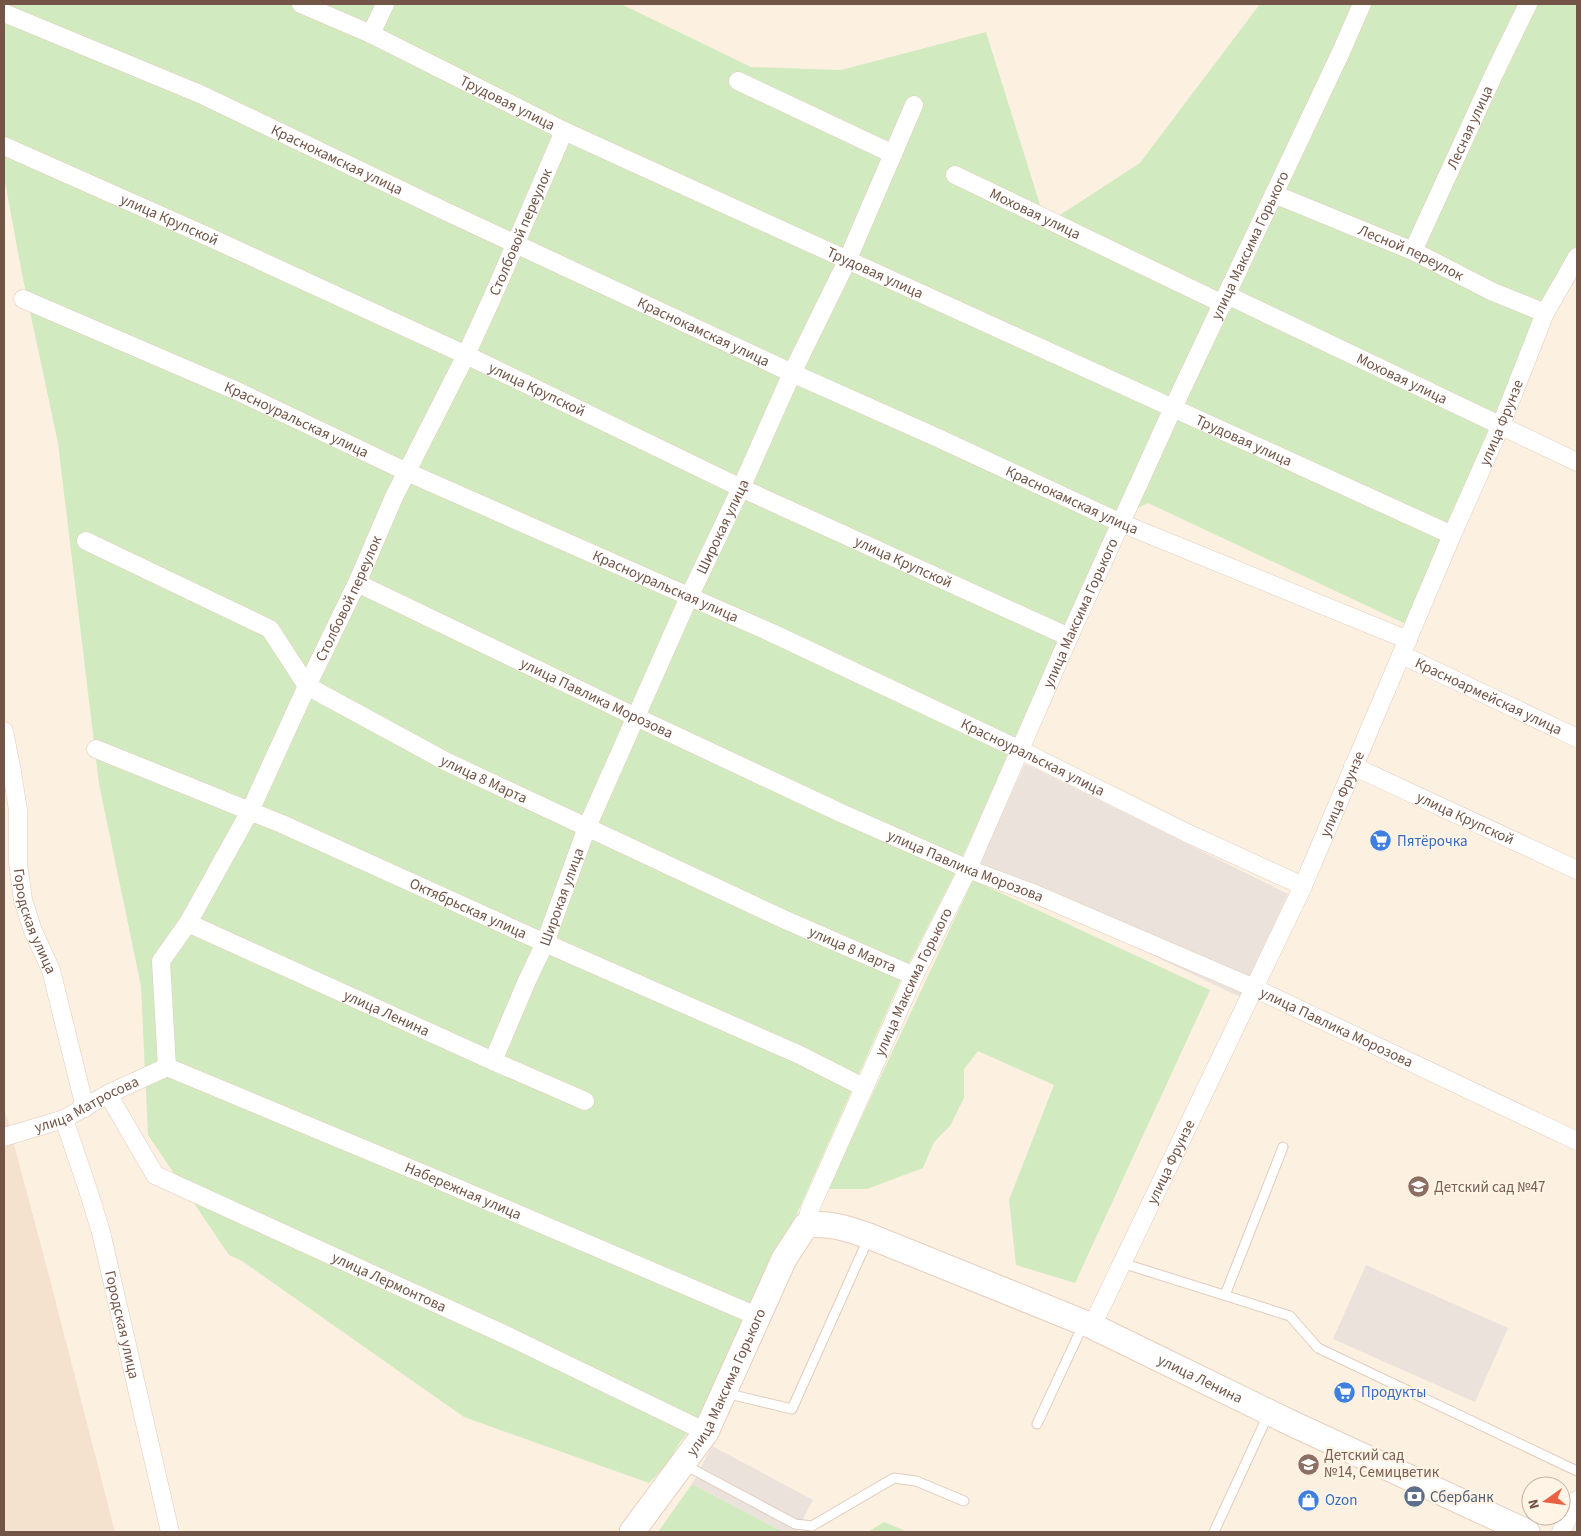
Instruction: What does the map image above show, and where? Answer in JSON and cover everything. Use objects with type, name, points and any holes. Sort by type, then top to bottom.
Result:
[{"type":"street","name":"Трудовая улица","points":[[301,4],[371,34],[564,131],[1452,535]]},
{"type":"street","points":[[371,34],[386,4]]},
{"type":"street","name":"улица Максима Горького","points":[[632,1532],[706,1432],[784,1259],[806,1225],[810,1209],[914,976],[968,869],[1069,637],[1173,408],[1362,4]]},
{"type":"street","name":"Лесная улица","points":[[1413,251],[1528,4]]},
{"type":"street","name":"Краснокамская улица","points":[[4,13],[200,94],[792,373],[1121,523],[1405,647]]},
{"type":"street","points":[[738,81],[893,154]]},
{"type":"street","name":"Широкая улица","points":[[493,1061],[526,983],[545,944],[587,827],[689,597],[741,488],[792,373],[847,261],[914,105]]},
{"type":"street","name":"Столбовой переулок","points":[[167,1067],[162,961],[188,924],[250,812],[407,472],[466,354],[564,131]]},
{"type":"street","name":"улица Крупской","points":[[4,146],[466,354],[741,488],[1069,637]]},
{"type":"street","name":"Моховая улица","points":[[955,175],[1501,425],[1577,462]]},
{"type":"street","name":"Лесной переулок","points":[[1274,194],[1413,251],[1494,292],[1545,313]]},
{"type":"street","name":"улица Фрунзе","points":[[1088,1324],[1122,1263],[1303,886],[1452,535],[1501,425],[1545,313],[1577,257]]},
{"type":"street","name":"Красноуральская улица","points":[[23,299],[237,391],[407,472],[781,638],[1020,750],[1187,833],[1303,886]]},
{"type":"street","name":"улица 8 Марта","points":[[86,541],[270,629],[307,686],[445,761],[780,918],[914,976]]},
{"type":"street","name":"улица Павлика Морозова","points":[[357,583],[840,813],[968,869],[1035,894],[1254,988],[1577,1141]]},
{"type":"street","name":"Красноармейская улица","points":[[1405,647],[1577,738]]},
{"type":"street","name":"Городская улица","points":[[4,731],[18,810],[18,862],[23,900],[33,931],[46,957],[56,986],[66,1036],[85,1108]]},
{"type":"street","name":"Октябрьская улица","points":[[96,750],[282,824],[545,944],[800,1055],[863,1088]]},
{"type":"street","name":"улица Крупской","points":[[1353,766],[1577,870]]},
{"type":"street","name":"улица Ленина","points":[[188,924],[585,1101]]},
{"type":"street","name":"улица Матросова","points":[[4,1138],[64,1120],[108,1094],[167,1067]]},
{"type":"street","name":"Набережная улица","points":[[167,1067],[759,1317]]},
{"type":"street","name":"улица Лермонтова","points":[[108,1094],[155,1175],[510,1337],[706,1432]]},
{"type":"street","name":"Городская улица","points":[[64,1120],[100,1232],[170,1532]]},
{"type":"street","points":[[806,1225],[839,1226],[869,1236]]},
{"type":"street","name":"улица Ленина","points":[[869,1236],[1088,1324],[1269,1412],[1528,1532]]},
{"type":"street","points":[[1561,1532],[1577,1500]]},
{"type":"lane","points":[[1225,1295],[1283,1147]]},
{"type":"lane","points":[[724,1392],[792,1409],[869,1236]]},
{"type":"lane","points":[[1122,1263],[1290,1316],[1318,1348],[1577,1471]]},
{"type":"lane","points":[[1037,1424],[1088,1324]]},
{"type":"lane","points":[[1214,1532],[1269,1412]]},
{"type":"lane","points":[[682,1464],[795,1524],[812,1526],[894,1478],[916,1481],[964,1501]]},
{"type":"shaded area","points":[[1025,764],[1288,894],[1240,997],[976,871]]},
{"type":"shaded area","points":[[4,1107],[48,1272],[115,1532],[4,1532]]},
{"type":"shaded area","points":[[1366,1265],[1508,1328],[1475,1402],[1333,1339]]},
{"type":"shaded area","points":[[712,1446],[813,1500],[796,1532],[783,1532],[692,1484]]},
{"type":"green space","points":[[4,4],[621,4],[751,67],[841,70],[986,32],[1046,224],[1140,163],[1260,4],[1577,4],[1577,261],[1408,625],[1148,503],[1122,516],[1008,755],[955,873],[902,977],[799,1209],[701,1418],[680,1442],[668,1463],[649,1483],[464,1417],[242,1261],[229,1255],[148,1135],[141,986],[99,784],[58,443],[22,274],[4,176]]},
{"type":"green space","points":[[973,880],[1210,990],[1075,1283],[1016,1265],[1009,1200],[1054,1085],[978,1051],[964,1069],[964,1098],[950,1126],[934,1142],[923,1168],[867,1189],[828,1189]]},
{"type":"green space","points":[[692,1484],[783,1532],[658,1532]]},
{"type":"green space","points":[[884,1522],[908,1532],[868,1532]]},
{"type":"place","name":"Пятёрочка","points":[[1381,841]]},
{"type":"place","name":"Детский сад №47","points":[[1418,1187]]},
{"type":"place","name":"Продукты","points":[[1345,1392]]},
{"type":"place","name":"Детский сад №14, Семицветик","points":[[1308,1464]]},
{"type":"place","name":"Сбербанк","points":[[1414,1497]]},
{"type":"place","name":"Ozon","points":[[1309,1500]]}]
